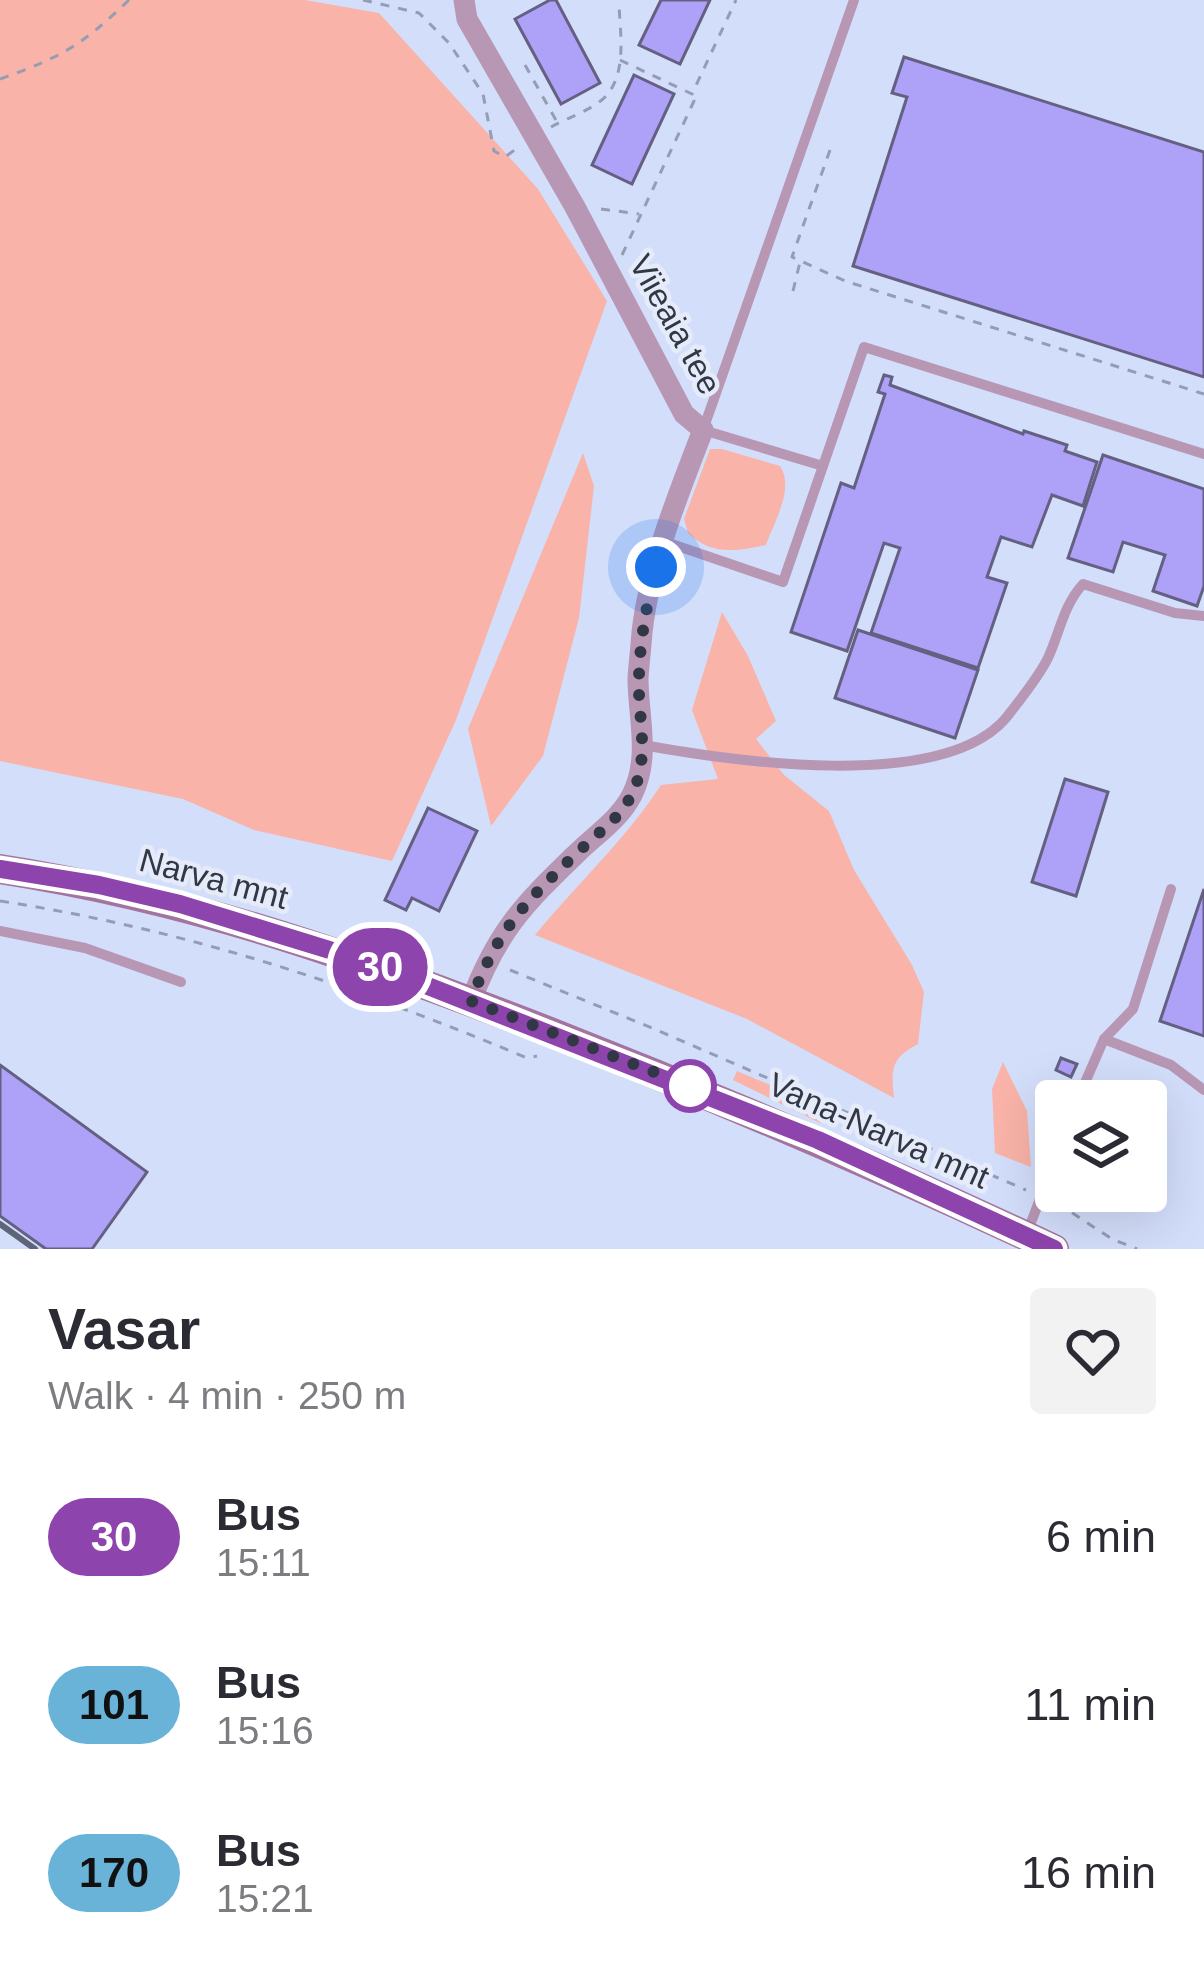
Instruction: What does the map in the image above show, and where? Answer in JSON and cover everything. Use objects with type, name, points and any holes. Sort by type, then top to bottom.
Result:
[{"type":"main road","name":"Narva mnt","points":[[0,869],[99,885],[221,915],[471,1001]]},
{"type":"main road","name":"Vana-Narva mnt","points":[[471,1001],[818,1140],[1040,1242]]},
{"type":"street","name":"Viieaia tee","points":[[464,0],[467,19],[542,132],[684,414],[703,430],[663,541],[643,626],[638,678],[643,745],[640,774],[616,818],[517,912],[486,961],[471,1001]]},
{"type":"lane","points":[[823,466],[703,430],[854,0]]},
{"type":"lane","points":[[663,541],[783,582],[864,347],[1204,454]]},
{"type":"lane","points":[[643,745],[712,758],[850,766],[901,763],[960,750],[1003,722],[1047,660],[1069,599],[1083,584],[1175,613],[1204,616]]},
{"type":"lane","points":[[1086,1080],[1104,1039],[1133,1009],[1171,889]]},
{"type":"lane","points":[[0,931],[86,948],[182,982]]},
{"type":"lane","points":[[1104,1039],[1171,1065],[1204,1090]]},
{"type":"lane","points":[[1040,1242],[1041,1212]]},
{"type":"path","points":[[0,79],[49,62],[87,40],[129,0]]},
{"type":"path","points":[[363,0],[419,13],[449,43],[483,94],[494,152],[506,157],[604,98],[620,60],[620,4]]},
{"type":"path","points":[[621,257],[736,0]]},
{"type":"path","points":[[620,60],[692,94]]},
{"type":"path","points":[[525,65],[558,123]]},
{"type":"path","points":[[830,150],[792,257],[845,280],[1204,394]]},
{"type":"path","points":[[593,208],[641,214]]},
{"type":"path","points":[[793,291],[801,260]]},
{"type":"path","points":[[0,901],[123,922],[295,968],[527,1058],[537,1056],[547,1031]]},
{"type":"path","points":[[486,961],[1035,1194]]},
{"type":"path","points":[[1074,1212],[1125,1247],[1137,1249]]},
{"type":"shaded area","points":[[0,0],[305,0],[379,13],[538,189],[607,301],[456,720],[392,861],[254,830],[183,799],[0,761]]},
{"type":"shaded area","points":[[710,449],[780,466],[784,495],[766,545],[715,548],[688,533],[684,519]]},
{"type":"shaded area","points":[[583,453],[594,486],[579,618],[543,756],[491,826],[468,729]]},
{"type":"shaded area","points":[[722,612],[748,656],[776,721],[756,739],[784,775],[829,811],[854,870],[924,992],[918,1044],[895,1065],[894,1098],[747,1019],[535,935],[661,785],[718,779],[692,710]]},
{"type":"shaded area","points":[[1003,1062],[1027,1111],[1031,1167],[995,1153],[992,1089]]},
{"type":"shaded area","points":[[737,1071],[843,1116],[820,1123],[733,1080]]},
{"type":"building","points":[[556,0],[600,83],[561,104],[515,19]]},
{"type":"building","points":[[661,0],[710,0],[680,64],[639,45]]},
{"type":"building","points":[[904,57],[1204,152],[1204,377],[853,266],[907,97],[892,93]]},
{"type":"building","points":[[634,75],[674,94],[632,184],[592,165]]},
{"type":"building","points":[[884,375],[892,377],[890,385],[1023,434],[1067,445],[1065,451],[1097,462],[1083,506],[1052,495],[1032,547],[1001,537],[987,577],[1007,583],[978,668],[871,633],[900,548],[884,543],[847,651],[791,632],[841,483],[854,488],[885,394],[878,392]]},
{"type":"building","points":[[1103,455],[1204,489],[1204,586],[1197,606],[1153,591],[1165,555],[1123,542],[1113,572],[1068,558]]},
{"type":"building","points":[[858,630],[978,670],[955,738],[835,698]]},
{"type":"building","points":[[1065,779],[1108,792],[1076,896],[1032,882]]},
{"type":"building","points":[[428,808],[477,831],[439,911],[412,898],[406,910],[385,900]]},
{"type":"building","points":[[1204,889],[1204,1036],[1160,1021]]},
{"type":"building","points":[[1061,1058],[1077,1064],[1071,1077],[1056,1070]]},
{"type":"building","points":[[0,1065],[147,1172],[92,1249],[46,1249],[0,1216]]},
{"type":"railway","points":[[0,1224],[35,1249]]},
{"type":"bus line","name":"30","points":[[0,869],[180,904],[362,960],[690,1086],[1054,1249]]},
{"type":"route","points":[[656,567],[643,626],[638,678],[643,745],[631,797],[616,818],[517,912],[496,941],[471,1001],[690,1086]]}]
